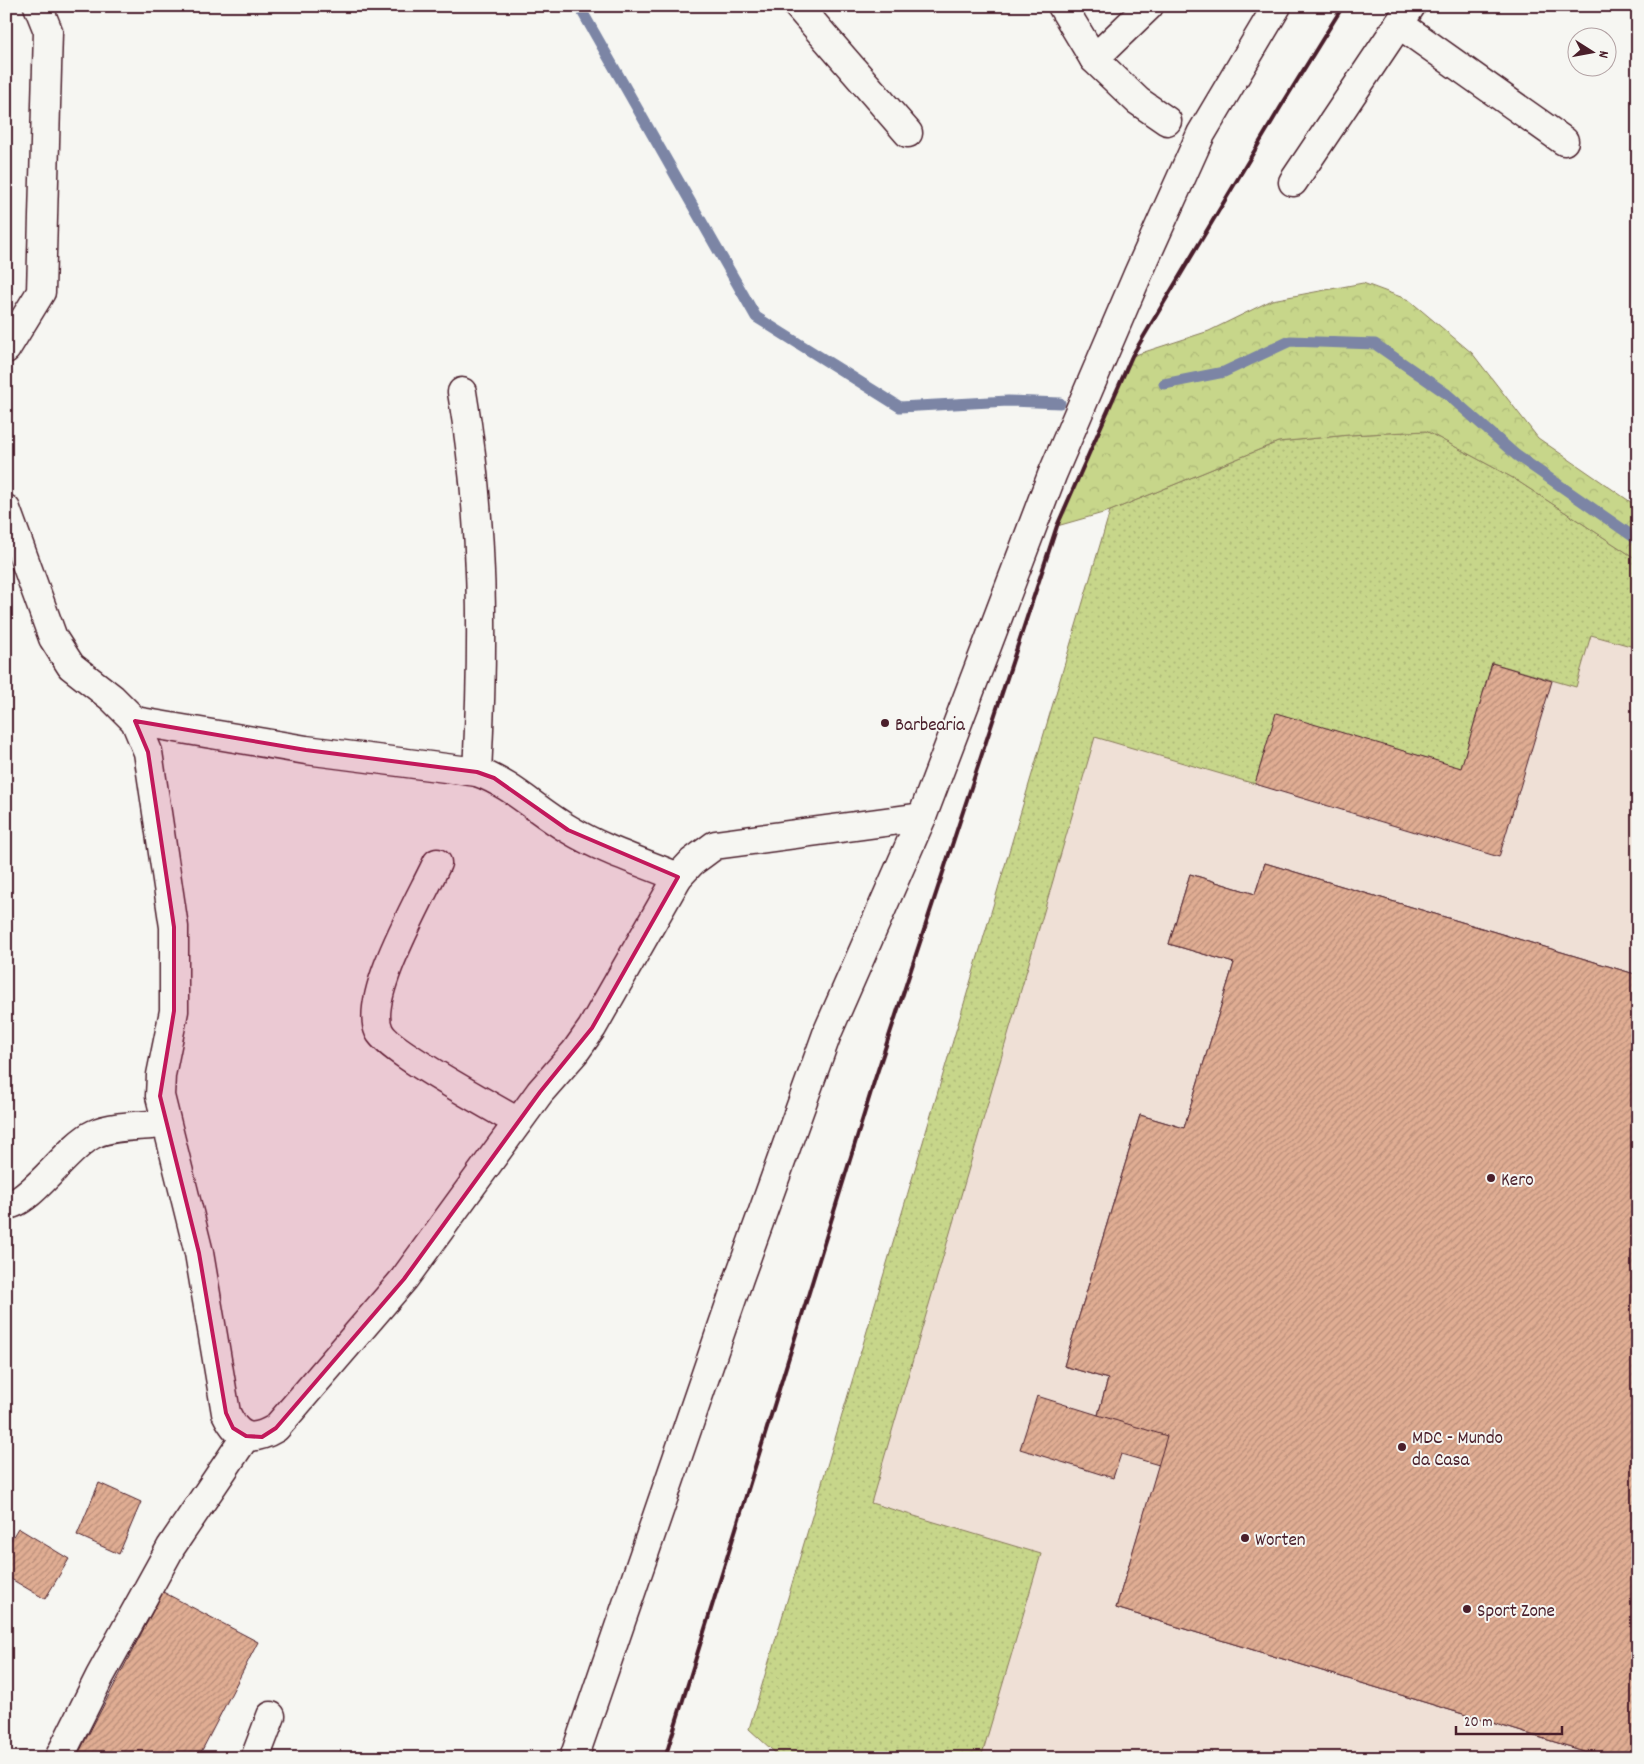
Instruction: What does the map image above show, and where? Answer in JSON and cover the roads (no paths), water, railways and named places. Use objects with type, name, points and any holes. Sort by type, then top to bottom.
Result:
[{"type":"street","points":[[6,349],[42,292],[48,31],[38,6]]},
{"type":"street","points":[[798,6],[908,132]]},
{"type":"street","points":[[1062,6],[1094,59],[1138,101],[1166,121]]},
{"type":"street","points":[[1094,59],[1149,6]]},
{"type":"street","points":[[574,1758],[739,1278],[828,1031],[922,817],[1052,475],[1134,284],[1201,134],[1277,6]]},
{"type":"street","points":[[1293,182],[1405,15],[1564,141]]},
{"type":"street","points":[[462,392],[474,460],[481,564],[482,675],[476,772]]},
{"type":"street","points":[[6,509],[53,638],[71,666],[112,698],[135,721],[148,752],[174,928],[174,1011],[160,1089],[166,1124],[200,1253],[226,1413],[233,1428],[246,1436],[262,1437],[276,1428],[404,1279],[518,1122],[592,1028],[678,877],[692,862],[714,845],[922,817]]},
{"type":"street","points":[[135,721],[306,750],[476,772],[494,778],[568,830],[593,843],[678,877]]},
{"type":"street","points":[[437,863],[382,981],[375,1012],[379,1032],[397,1050],[518,1122]]},
{"type":"street","points":[[6,1205],[14,1205],[26,1196],[79,1143],[95,1133],[166,1124]]},
{"type":"street","points":[[58,1758],[100,1676],[171,1547],[246,1436]]},
{"type":"street","points":[[255,1758],[271,1716]]},
{"type":"waterway","points":[[579,6],[756,317],[900,407],[1008,401],[1060,403]]},
{"type":"waterway","points":[[1164,384],[1224,372],[1290,341],[1375,344],[1447,394],[1516,455],[1638,540]]},
{"type":"railway","points":[[665,1758],[874,1082],[1057,526],[1132,356],[1343,6]]},
{"type":"place","name":"Barbearia","points":[[885,723]]},
{"type":"place","name":"Kero","points":[[1491,1178]]},
{"type":"place","name":"MDC - Mundo da Casa","points":[[1402,1447]]},
{"type":"place","name":"Worten","points":[[1245,1538]]},
{"type":"place","name":"Sport Zone","points":[[1467,1609]]}]
